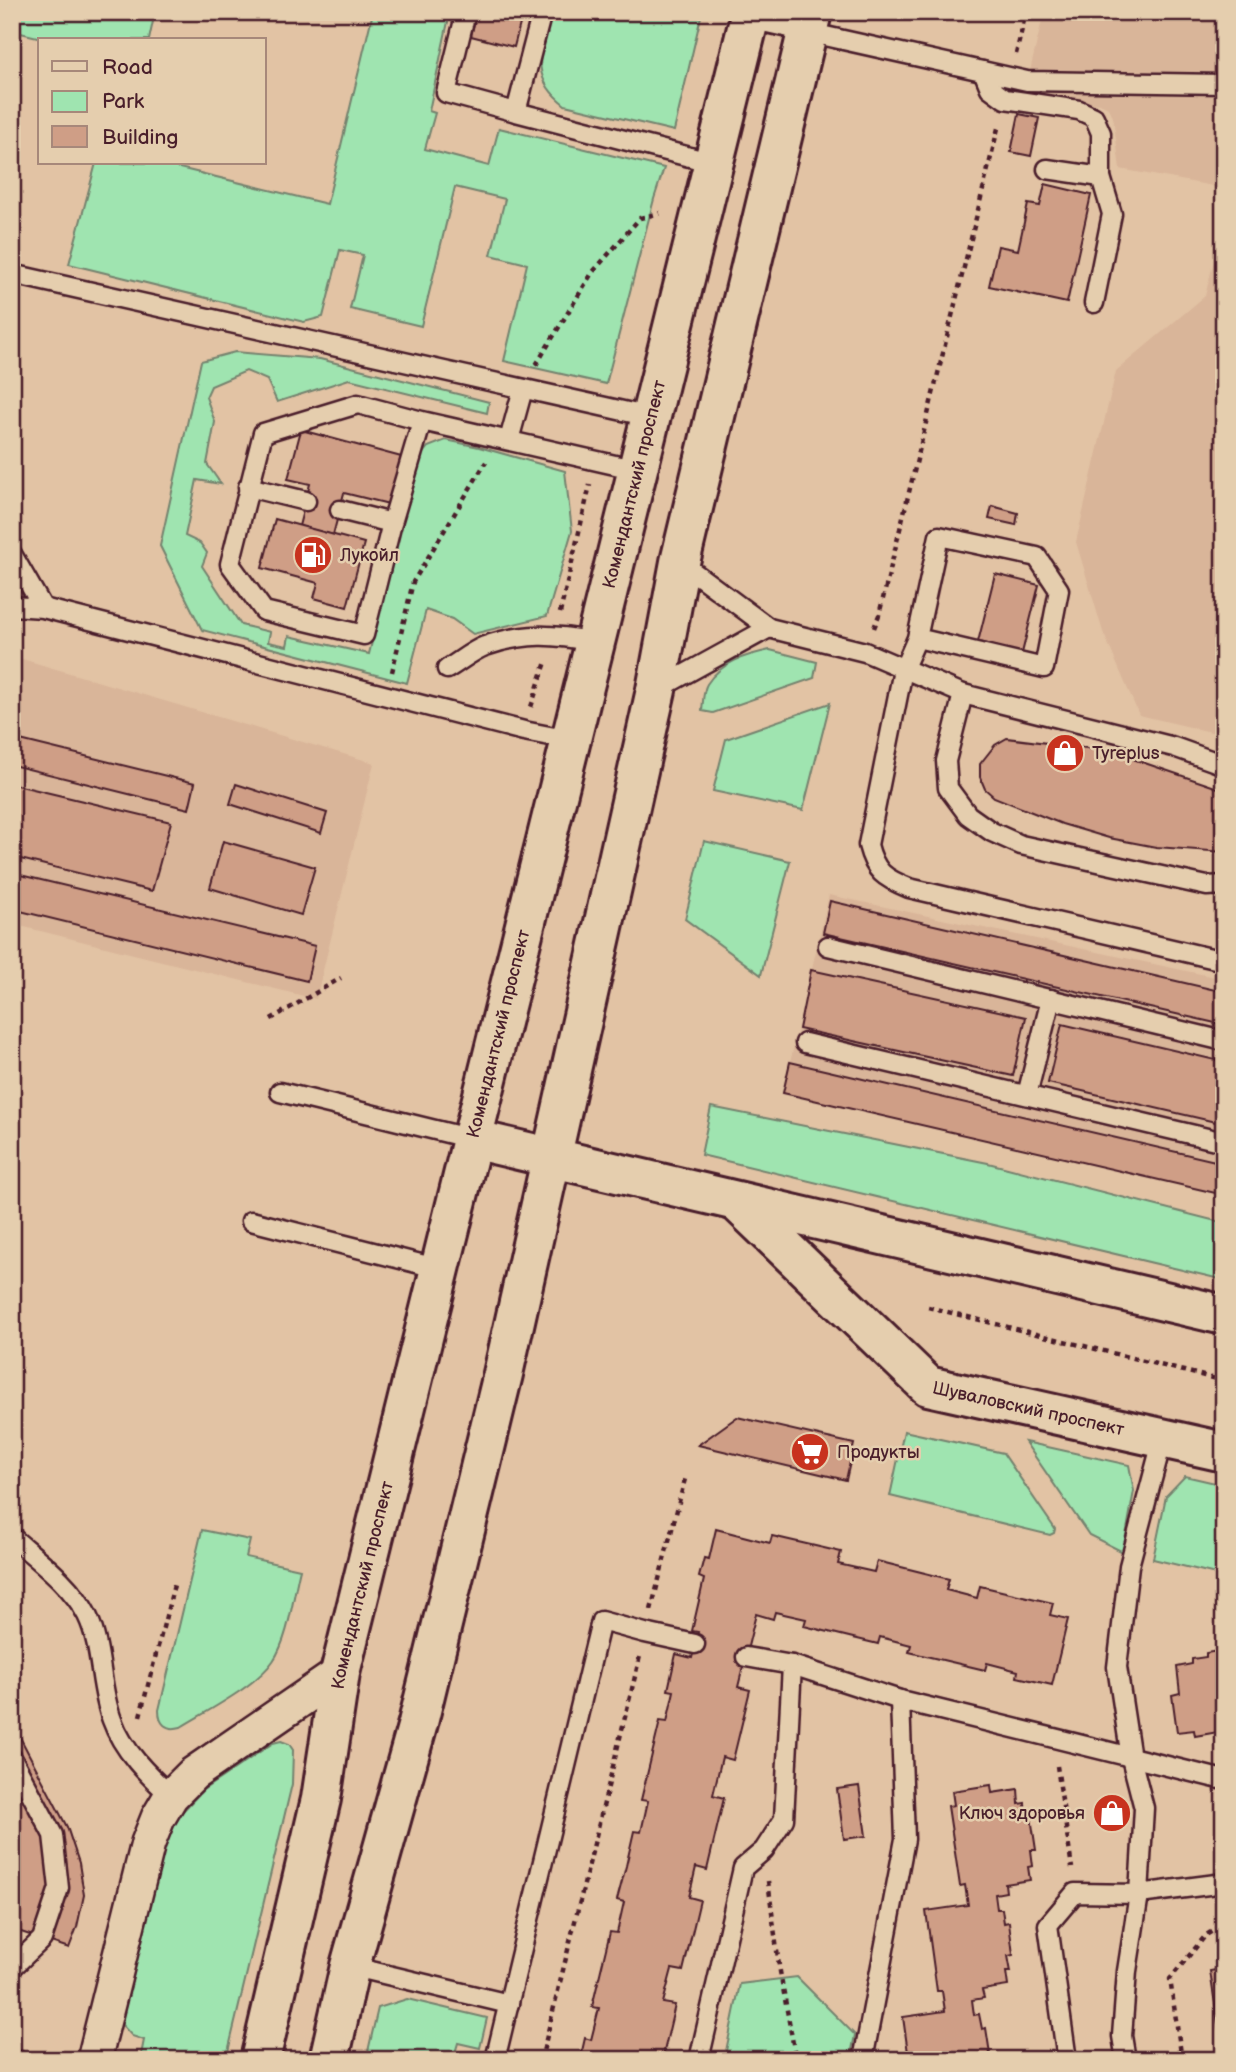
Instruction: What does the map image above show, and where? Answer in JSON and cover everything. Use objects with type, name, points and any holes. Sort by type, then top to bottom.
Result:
[{"type":"main road","name":"Комендантский проспект","points":[[260,2060],[321,1799],[340,1673],[750,15]]},
{"type":"main road","points":[[329,2060],[350,1966],[418,1723],[503,1374],[656,690],[680,562],[810,23]]},
{"type":"main road","points":[[472,1139],[1224,1315]]},
{"type":"main road","name":"Шуваловский проспект","points":[[736,1201],[928,1386],[1224,1452]]},
{"type":"street","points":[[94,2060],[148,1843],[171,1796],[193,1774],[340,1673]]},
{"type":"lane","points":[[466,12],[446,93],[713,163]]},
{"type":"lane","points":[[516,112],[542,12]]},
{"type":"lane","points":[[750,15],[810,23],[1018,80],[1224,84]]},
{"type":"lane","points":[[983,71],[990,88],[1005,99],[1079,110],[1094,117],[1101,133],[1101,177],[1112,214],[1094,303]]},
{"type":"lane","points":[[1047,169],[1101,177]]},
{"type":"lane","points":[[12,274],[650,417]]},
{"type":"lane","points":[[509,440],[523,389]]},
{"type":"lane","points":[[422,421],[392,523],[364,635],[264,611],[230,564],[263,433],[358,404],[637,470]]},
{"type":"lane","points":[[248,487],[306,501]]},
{"type":"lane","points":[[340,510],[392,523]]},
{"type":"lane","points":[[917,638],[1045,668],[1059,590],[1037,557],[939,536],[917,638],[903,670],[868,845],[872,862],[887,879],[909,888],[1224,961]]},
{"type":"lane","points":[[12,554],[43,608]]},
{"type":"lane","points":[[680,562],[769,628],[865,652],[963,694],[1174,747],[1224,765]]},
{"type":"lane","points":[[12,606],[43,608],[524,731],[570,740]]},
{"type":"lane","points":[[656,690],[769,628]]},
{"type":"lane","points":[[447,669],[483,647],[529,635],[555,634],[594,642]]},
{"type":"lane","points":[[963,694],[946,761],[948,788],[968,815],[992,832],[1021,845],[1207,886],[1224,885]]},
{"type":"lane","points":[[828,946],[1224,1041]]},
{"type":"lane","points":[[1027,1095],[1051,999]]},
{"type":"lane","points":[[805,1043],[1224,1142]]},
{"type":"lane","points":[[280,1092],[472,1139]]},
{"type":"lane","points":[[251,1221],[440,1269]]},
{"type":"lane","points":[[1126,2060],[1122,2036],[1126,1971],[1139,1894],[1144,1808],[1131,1758],[1117,1667],[1129,1566],[1163,1438]]},
{"type":"lane","points":[[12,1537],[67,1587],[86,1613],[97,1641],[112,1721],[131,1754],[146,1773],[171,1796]]},
{"type":"lane","points":[[495,2060],[601,1621],[695,1643]]},
{"type":"lane","points":[[746,1657],[792,1665],[900,1700],[1224,1780]]},
{"type":"lane","points":[[699,2060],[743,1868],[764,1850],[784,1819],[792,1665]]},
{"type":"lane","points":[[863,2060],[905,1839],[900,1700]]},
{"type":"lane","points":[[12,1968],[42,1940],[59,1888],[53,1835],[13,1761]]},
{"type":"lane","points":[[1067,2060],[1048,1925],[1075,1893],[1139,1894],[1224,1883]]},
{"type":"lane","points":[[350,1966],[509,2004]]},
{"type":"path","points":[[1018,80],[1026,12]]},
{"type":"path","points":[[865,652],[879,615],[1005,99]]},
{"type":"path","points":[[523,389],[592,273],[640,218],[660,213]]},
{"type":"path","points":[[387,695],[413,582],[492,453],[509,440]]},
{"type":"path","points":[[524,731],[555,634],[596,460]]},
{"type":"path","points":[[271,1019],[341,978]]},
{"type":"path","points":[[928,1307],[1224,1381]]},
{"type":"path","points":[[541,2060],[686,1475]]},
{"type":"path","points":[[139,1719],[174,1585]]},
{"type":"path","points":[[1053,1738],[1075,1893]]},
{"type":"path","points":[[764,1850],[779,1966],[796,2060]]},
{"type":"path","points":[[1182,2060],[1170,1979],[1206,1935],[1224,1924]]},
{"type":"shaded area","points":[[1044,12],[1224,12],[1224,188],[1120,169],[1113,117],[1108,108],[1100,104],[1024,96]]},
{"type":"shaded area","points":[[1224,221],[1224,735],[1139,715],[1103,632],[1076,542],[1116,371],[1205,296]]},
{"type":"shaded area","points":[[12,656],[374,763],[316,999],[12,924]]},
{"type":"shaded area","points":[[829,895],[1224,979],[1224,1195],[783,1093]]},
{"type":"green space","points":[[12,12],[155,12],[149,38],[42,38],[12,31]]},
{"type":"green space","points":[[373,12],[450,12],[429,111],[435,113],[425,149],[489,166],[499,128],[664,168],[606,384],[504,361],[527,264],[491,255],[505,199],[455,187],[421,326],[350,309],[363,255],[340,250],[323,317],[304,322],[69,264],[96,164],[163,164],[327,204]]},
{"type":"green space","points":[[550,12],[702,12],[674,131],[565,105],[553,95],[546,84],[540,63]]},
{"type":"green space","points":[[235,352],[320,359],[489,402],[487,413],[349,379],[277,402],[267,380],[246,371],[211,386],[206,397],[215,422],[207,464],[221,484],[197,480],[185,536],[200,543],[207,553],[202,566],[241,625],[270,632],[268,642],[287,646],[289,636],[369,654],[416,462],[428,447],[446,440],[565,471],[572,531],[547,616],[473,634],[452,619],[426,610],[407,683],[202,630],[160,546],[201,361]]},
{"type":"green space","points":[[770,650],[817,662],[814,678],[713,713],[702,711],[706,687],[719,670],[743,657]]},
{"type":"green space","points":[[830,703],[803,810],[713,791],[726,739]]},
{"type":"green space","points":[[704,841],[790,861],[761,975],[685,919]]},
{"type":"green space","points":[[711,1107],[988,1163],[1224,1223],[1224,1280],[701,1155]]},
{"type":"green space","points":[[904,1431],[1003,1453],[1055,1529],[1054,1533],[1050,1535],[890,1496]]},
{"type":"green space","points":[[1025,1442],[1129,1465],[1134,1491],[1123,1552],[1089,1535]]},
{"type":"green space","points":[[1185,1476],[1224,1485],[1224,1576],[1153,1559],[1166,1496]]},
{"type":"green space","points":[[202,1530],[250,1540],[246,1557],[300,1569],[287,1629],[273,1661],[255,1680],[230,1697],[181,1727],[171,1728],[162,1723],[159,1710]]},
{"type":"green space","points":[[281,1741],[289,1744],[293,1750],[292,1784],[226,2060],[140,2060],[144,2040],[132,2036],[122,2025],[123,2016],[166,1841],[181,1813],[203,1790],[273,1743]]},
{"type":"green space","points":[[797,1977],[855,2035],[850,2060],[733,2060],[726,2051],[740,1984]]},
{"type":"green space","points":[[407,1999],[487,2018],[480,2048],[458,2043],[453,2060],[366,2060],[378,2008]]},
{"type":"building","points":[[477,12],[523,12],[514,47],[471,36]]},
{"type":"building","points":[[1019,114],[1039,118],[1031,156],[1011,152]]},
{"type":"building","points":[[1045,184],[1091,195],[1067,303],[989,286],[998,246],[1018,250],[1028,204],[1040,206]]},
{"type":"building","points":[[301,430],[405,458],[393,505],[344,493],[333,535],[299,526],[310,484],[288,479]]},
{"type":"building","points":[[992,506],[1018,513],[1016,525],[989,519]]},
{"type":"building","name":"Лукойл","points":[[275,519],[364,543],[347,607],[314,598],[318,583],[262,568]]},
{"type":"building","points":[[995,574],[1039,585],[1022,653],[978,642]]},
{"type":"building","points":[[12,738],[195,783],[189,809],[12,765]]},
{"type":"building","points":[[1007,738],[1087,748],[1130,758],[1224,790],[1224,852],[1156,847],[1109,838],[1062,824],[994,797],[985,789],[980,777],[980,764],[995,745]]},
{"type":"building","points":[[12,784],[171,822],[152,891],[12,857]]},
{"type":"building","points":[[236,784],[327,813],[321,833],[230,804]]},
{"type":"building","points":[[223,841],[315,867],[301,915],[210,888]]},
{"type":"building","points":[[12,873],[315,946],[307,981],[12,909]]},
{"type":"building","points":[[830,901],[1224,992],[1224,1025],[823,933]]},
{"type":"building","points":[[811,970],[1026,1017],[1013,1076],[799,1029]]},
{"type":"building","points":[[1062,1024],[1224,1062],[1224,1124],[1048,1083]]},
{"type":"building","points":[[790,1062],[1224,1163],[1224,1195],[783,1093]]},
{"type":"building","points":[[737,1417],[854,1444],[846,1480],[698,1445]]},
{"type":"building","points":[[716,1529],[770,1543],[772,1536],[841,1552],[838,1564],[874,1572],[877,1561],[949,1579],[946,1590],[977,1598],[980,1586],[1053,1603],[1050,1615],[1068,1619],[1052,1685],[1017,1677],[1018,1671],[987,1663],[985,1670],[909,1652],[911,1645],[880,1637],[878,1644],[804,1626],[806,1619],[775,1612],[773,1619],[756,1614],[738,1687],[750,1690],[733,1760],[722,1757],[713,1795],[724,1798],[707,1870],[696,1867],[689,1897],[700,1900],[683,1971],[672,1969],[663,2003],[675,2005],[662,2060],[580,2060],[585,2038],[591,2040],[599,2008],[592,2007],[610,1932],[617,1933],[624,1902],[617,1900],[634,1831],[641,1832],[648,1801],[641,1800],[660,1721],[667,1722],[674,1691],[668,1690],[676,1654],[692,1658],[698,1632],[692,1631],[704,1579],[699,1577],[704,1558],[709,1559]]},
{"type":"building","points":[[1224,1650],[1224,1731],[1195,1736],[1194,1730],[1177,1732],[1172,1695],[1180,1693],[1177,1667],[1192,1664],[1192,1659],[1206,1657],[1206,1653]]},
{"type":"building","points":[[12,1722],[67,1827],[79,1863],[84,1895],[69,1948],[12,1929]]},
{"type":"building","points":[[991,1785],[992,1793],[1018,1789],[1019,1804],[1025,1803],[1026,1818],[1031,1817],[1036,1850],[1031,1850],[1033,1866],[1028,1867],[1030,1880],[1005,1884],[1006,1892],[995,1894],[997,1909],[1002,1909],[1004,1923],[1009,1922],[1013,1955],[1008,1956],[1011,1972],[1006,1972],[1008,1986],[982,1990],[984,1998],[972,2000],[974,2015],[979,2014],[982,2029],[986,2028],[991,2060],[909,2060],[903,2017],[945,2011],[942,1991],[937,1991],[926,1911],[968,1905],[965,1885],[960,1886],[948,1806],[954,1805],[952,1791]]},
{"type":"building","points":[[859,1786],[866,1836],[844,1839],[837,1789]]},
{"type":"building","name":"Ключ здоровья","points":[[1112,1804],[1118,1807],[1121,1813],[1118,1819],[1112,1822],[1106,1819],[1103,1813],[1106,1807]]},
{"type":"building","points":[[1224,1955],[1222,2051],[1210,1971],[1216,1970],[1214,1956]]},
{"type":"place","name":"Лукойл","points":[[313,555]]},
{"type":"place","name":"Tyreplus","points":[[1065,753]]},
{"type":"place","name":"Продукты","points":[[810,1452]]},
{"type":"place","name":"Ключ здоровья","points":[[1112,1813]]}]
